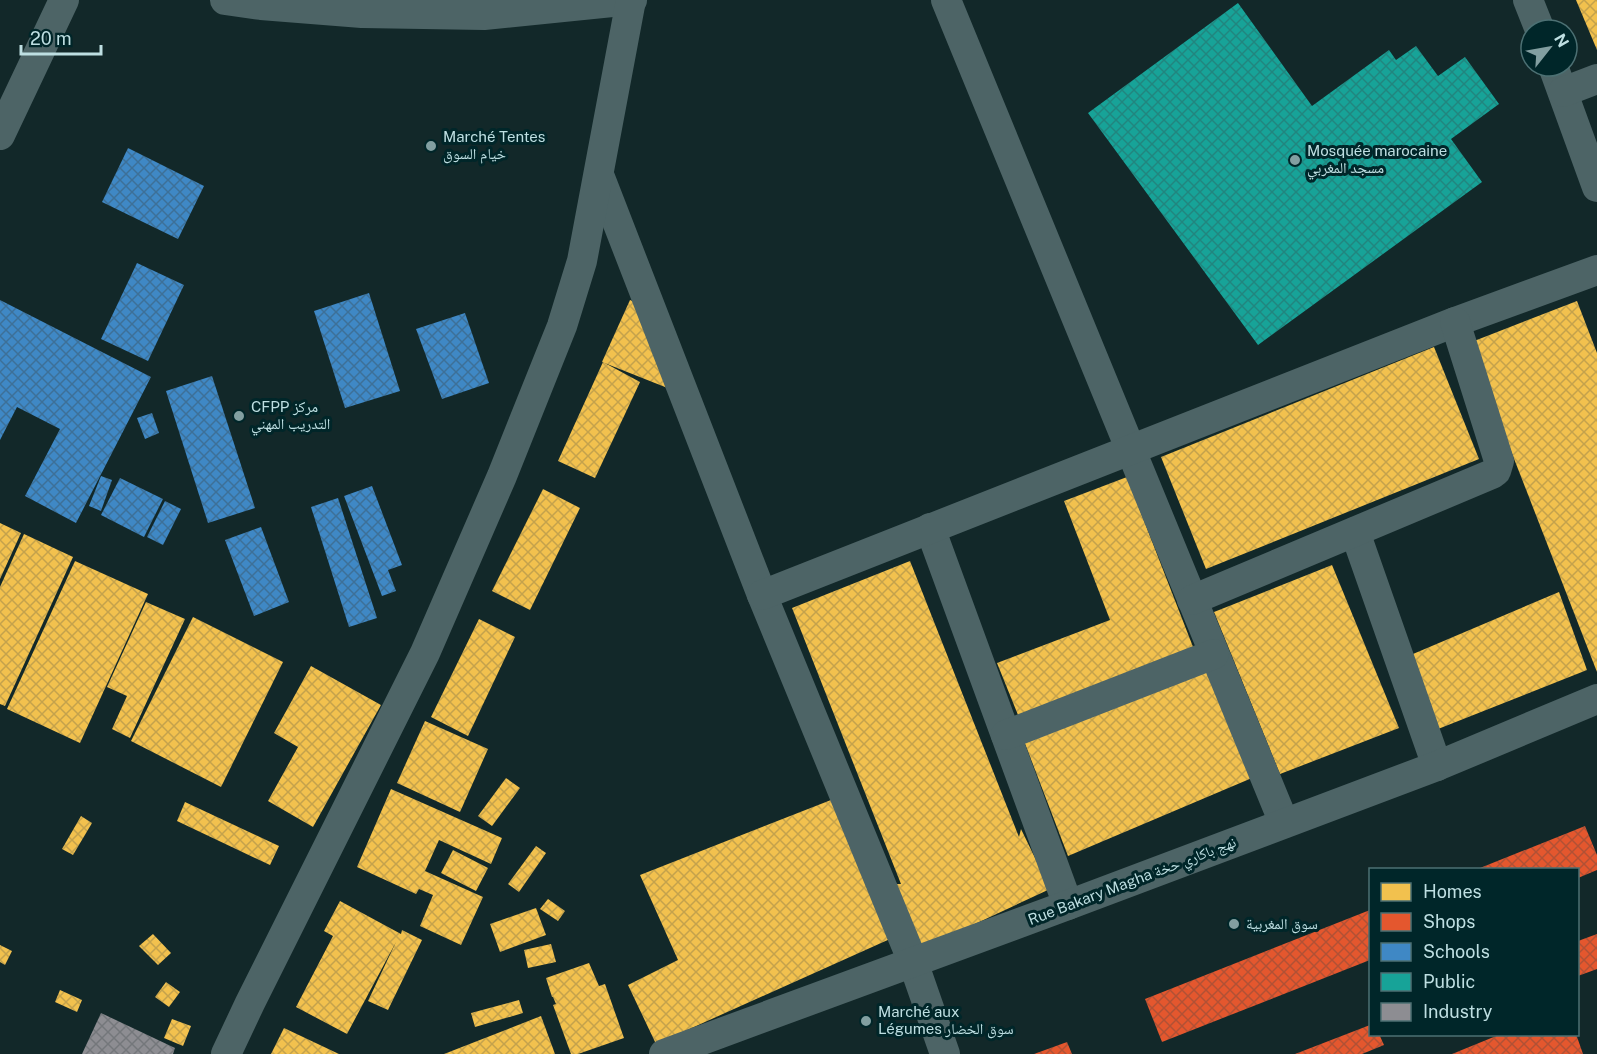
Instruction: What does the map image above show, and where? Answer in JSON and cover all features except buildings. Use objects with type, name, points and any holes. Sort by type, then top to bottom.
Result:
[{"type":"street","points":[[0,135],[64,0]]},
{"type":"street","points":[[225,0],[362,13],[484,15],[632,0],[582,261],[562,326],[502,476],[425,653],[226,1054]]},
{"type":"street","points":[[946,0],[1284,823]]},
{"type":"street","points":[[1528,0],[1535,18]]},
{"type":"street","points":[[1597,79],[1558,79],[1597,187]]},
{"type":"street","points":[[599,175],[762,595],[913,962],[945,1054]]},
{"type":"street","points":[[762,595],[1455,322],[1597,270]]},
{"type":"street","points":[[1192,600],[1496,471],[1499,460],[1455,322]]},
{"type":"street","points":[[930,528],[1068,905]]},
{"type":"street","points":[[1355,531],[1437,766]]},
{"type":"street","points":[[1006,735],[1214,654]]},
{"type":"street","name":"Rue Bakary Magha نهج باكاري حخة","points":[[664,1054],[1437,766],[1597,699]]},
{"type":"place","name":"Marché Tentes خيام السوق","points":[[431,146]]},
{"type":"place","name":"Mosquée marocaine مسجد المغربي","points":[[1295,160]]},
{"type":"place","name":"CFPP مركز التدريب المهني","points":[[239,416]]},
{"type":"place","name":"سوق المغربية","points":[[1234,924]]},
{"type":"place","name":"Marché aux Légumes سوق الخضار","points":[[866,1021]]}]
